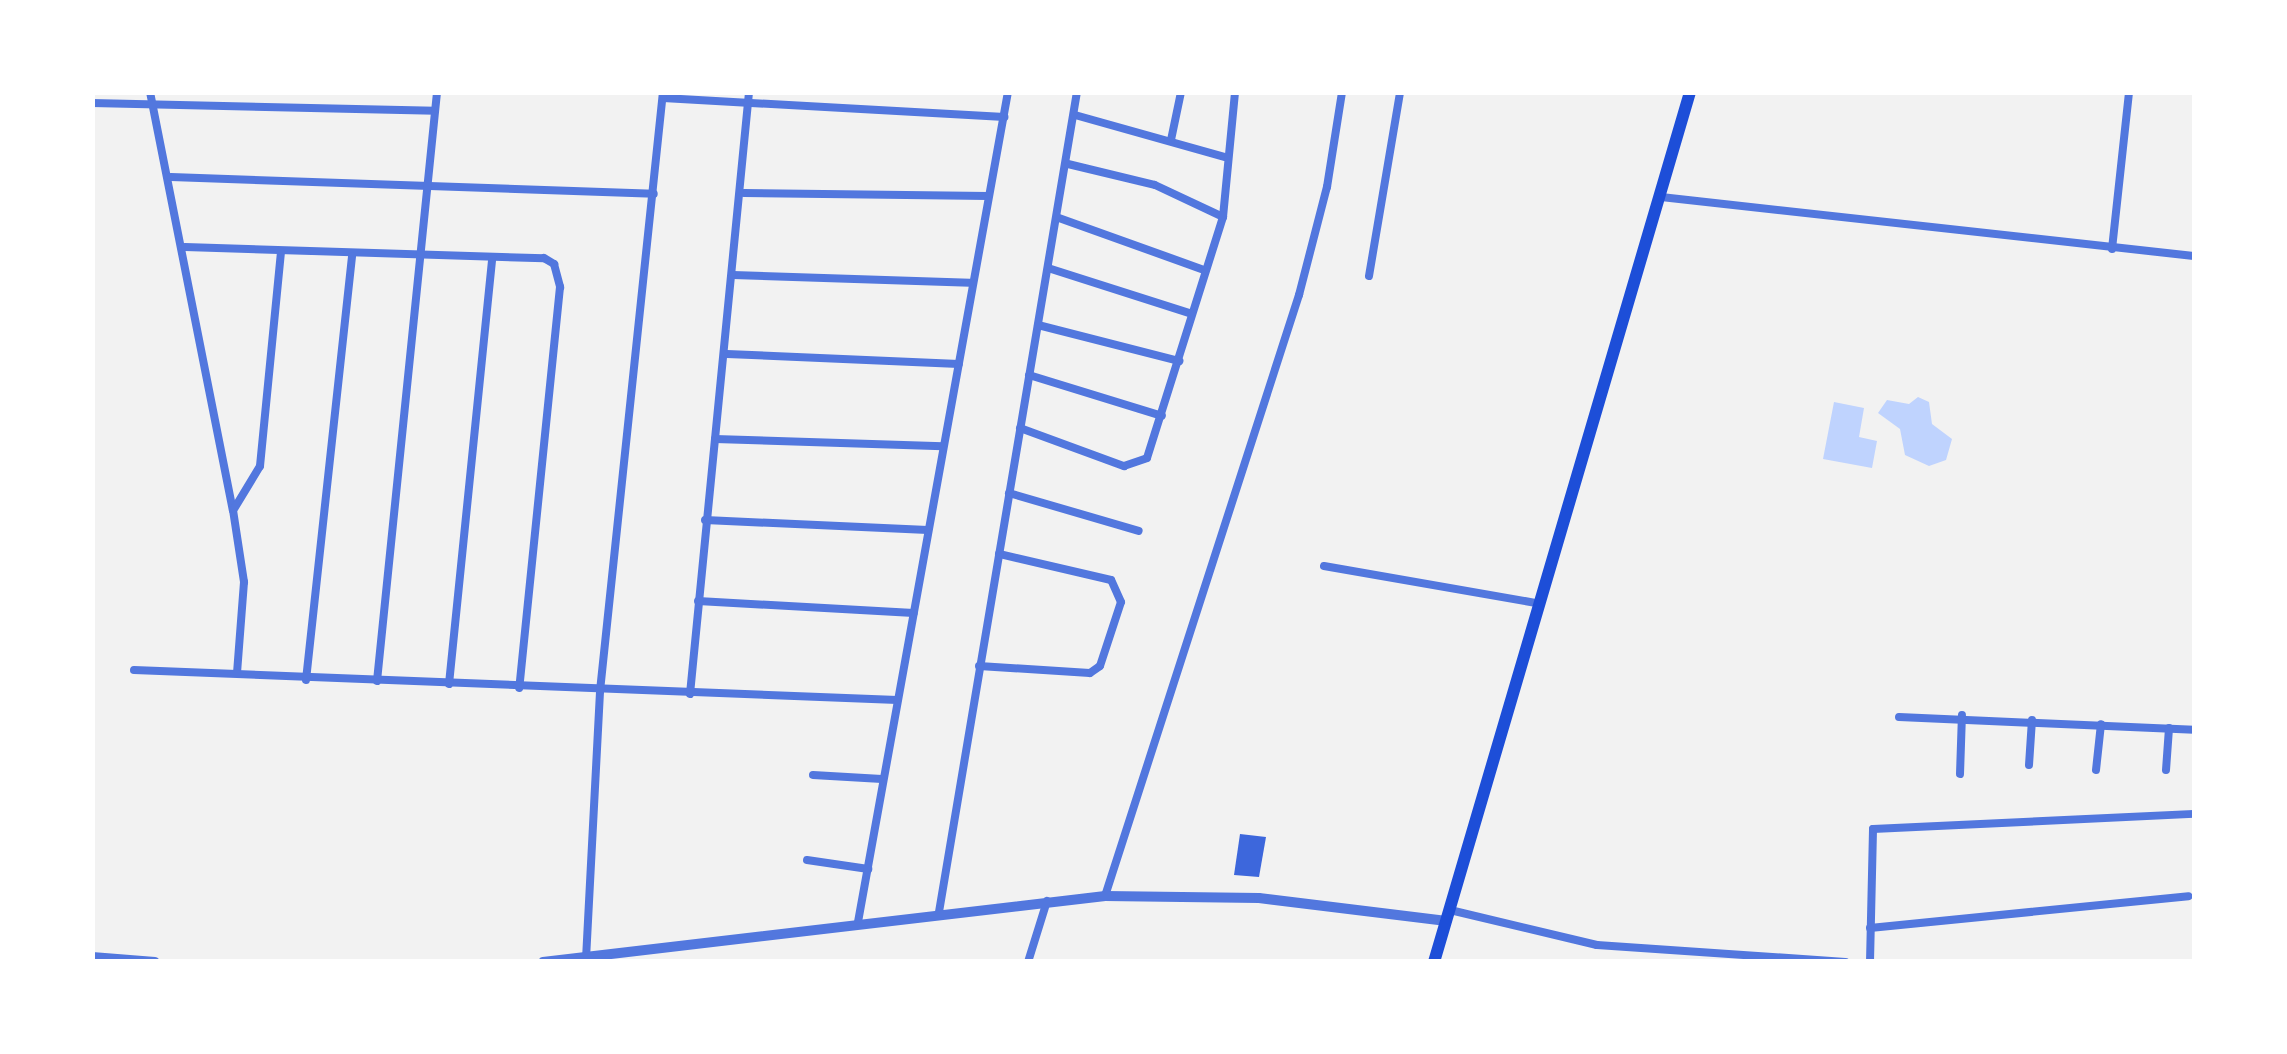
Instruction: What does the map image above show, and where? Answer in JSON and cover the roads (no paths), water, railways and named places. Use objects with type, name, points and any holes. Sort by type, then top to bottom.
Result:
[{"type":"highway","points":[[1434,962],[1690,92]]},
{"type":"street","points":[[150,92],[172,177],[234,510],[244,582],[237,672]]},
{"type":"street","points":[[377,681],[438,92]]},
{"type":"street","points":[[690,694],[744,193],[749,92]]},
{"type":"street","points":[[858,922],[959,364],[970,283],[1008,92]]},
{"type":"street","points":[[939,912],[1059,218],[1077,92]]},
{"type":"street","points":[[1171,140],[1181,92]]},
{"type":"street","points":[[1020,428],[1124,466],[1147,458],[1223,217],[1224,157],[1235,92]]},
{"type":"street","points":[[1105,896],[1299,295],[1328,187],[1342,92]]},
{"type":"street","points":[[1369,276],[1400,92]]},
{"type":"street","points":[[2112,249],[2130,92]]},
{"type":"street","points":[[586,958],[600,691],[663,95],[748,104],[1004,118]]},
{"type":"street","points":[[92,103],[435,111]]},
{"type":"street","points":[[1075,114],[1224,157]]},
{"type":"street","points":[[1068,164],[1155,185],[1223,217]]},
{"type":"street","points":[[172,177],[425,190],[654,194]]},
{"type":"street","points":[[744,193],[988,196]]},
{"type":"street","points":[[1661,197],[2194,256]]},
{"type":"street","points":[[1059,218],[1204,270]]},
{"type":"street","points":[[185,247],[418,259],[544,258],[559,272],[518,688]]},
{"type":"street","points":[[234,510],[260,466],[280,252]]},
{"type":"street","points":[[306,680],[352,256]]},
{"type":"street","points":[[448,684],[492,257]]},
{"type":"street","points":[[1048,268],[1192,314]]},
{"type":"street","points":[[733,275],[970,283]]},
{"type":"street","points":[[1038,326],[1180,362]]},
{"type":"street","points":[[727,354],[959,364]]},
{"type":"street","points":[[1029,375],[1162,416]]},
{"type":"street","points":[[715,439],[943,446]]},
{"type":"street","points":[[1010,493],[1139,531]]},
{"type":"street","points":[[706,520],[928,530]]},
{"type":"street","points":[[980,666],[1090,673],[1100,666],[1121,602],[1110,580],[999,554]]},
{"type":"street","points":[[1324,566],[1542,604]]},
{"type":"street","points":[[698,601],[914,612]]},
{"type":"street","points":[[134,670],[237,672],[306,680],[897,700]]},
{"type":"street","points":[[1898,717],[1962,716],[2194,730]]},
{"type":"street","points":[[1960,774],[1962,716]]},
{"type":"street","points":[[2029,765],[2032,720]]},
{"type":"street","points":[[2096,770],[2101,724]]},
{"type":"street","points":[[2166,770],[2169,728]]},
{"type":"street","points":[[813,775],[882,779]]},
{"type":"street","points":[[1870,962],[1874,829],[2194,814]]},
{"type":"street","points":[[807,860],[868,869]]},
{"type":"street","points":[[543,962],[939,912],[1105,896],[1259,898],[1448,915],[1598,945],[1844,962]]},
{"type":"street","points":[[1870,928],[2188,896]]},
{"type":"street","points":[[1028,962],[1047,901]]},
{"type":"street","points":[[92,957],[155,962]]},
{"type":"water","points":[[1918,397],[1929,402],[1932,424],[1952,439],[1946,460],[1929,466],[1905,455],[1900,429],[1878,413],[1887,400],[1909,404]]},
{"type":"water","points":[[1834,402],[1864,408],[1859,437],[1877,441],[1872,468],[1823,459]]}]
